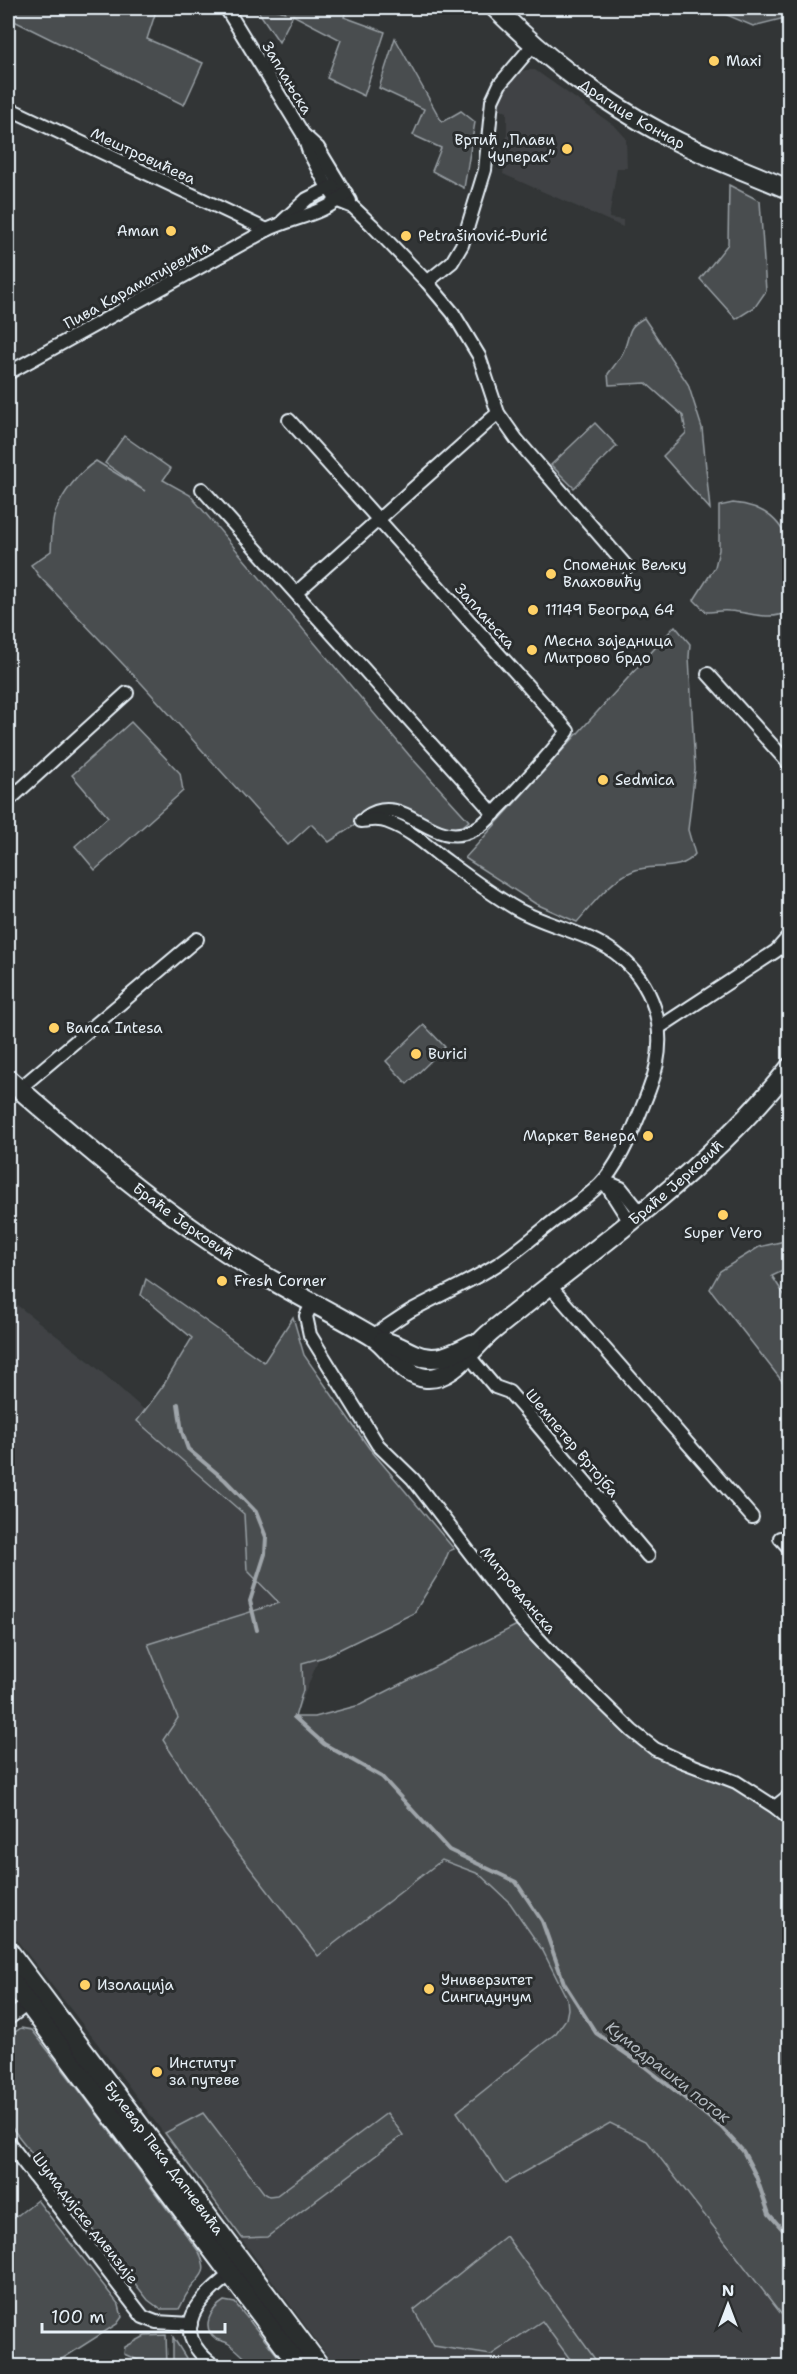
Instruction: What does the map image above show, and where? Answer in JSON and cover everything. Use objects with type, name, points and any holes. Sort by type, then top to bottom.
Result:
[{"type":"main road","name":"Драгице Кончар","points":[[495,8],[533,45],[581,83],[656,130],[789,190]]},
{"type":"main road","name":"Браће Јерковић","points":[[375,1338],[410,1373],[418,1377],[438,1377],[468,1355],[487,1336],[671,1188],[729,1135],[789,1067]]},
{"type":"main road","name":"Браће Јерковић","points":[[13,1084],[79,1142],[172,1213],[243,1263],[375,1338],[424,1358],[433,1359],[456,1352],[487,1336]]},
{"type":"main road","name":"Булевар Пека Дапчевића","points":[[8,1950],[35,2000],[237,2269],[320,2367]]},
{"type":"main road","name":"Булевар Пека Дапчевића","points":[[8,1977],[35,2000]]},
{"type":"main road","name":"Булевар Пека Дапчевића","points":[[237,2269],[299,2367]]},
{"type":"street","name":"Заплањска","points":[[226,8],[303,134],[309,152],[338,191],[428,282],[453,313],[474,346],[485,371],[498,413],[517,440],[627,567]]},
{"type":"street","points":[[428,282],[458,255],[474,211],[487,160],[492,101],[500,84],[533,45]]},
{"type":"street","name":"Мештровићева","points":[[8,108],[267,230]]},
{"type":"street","name":"Пива Караматијевића","points":[[8,373],[280,223],[318,212],[338,191]]},
{"type":"street","points":[[296,593],[498,413]]},
{"type":"street","name":"Заплањска","points":[[289,420],[568,731],[543,763],[494,814]]},
{"type":"street","points":[[202,489],[494,814],[475,830],[464,833],[429,829],[407,815],[389,809],[372,813],[361,821],[376,819],[414,834],[447,861],[515,908],[552,926],[598,943],[615,953],[642,980],[652,999],[660,1027],[658,1057],[653,1081],[635,1124],[604,1180],[500,1263],[410,1311],[375,1338]]},
{"type":"street","points":[[708,674],[789,765]]},
{"type":"street","points":[[8,801],[128,693]]},
{"type":"street","points":[[660,1027],[769,957],[789,935]]},
{"type":"street","points":[[13,1084],[197,939]]},
{"type":"street","points":[[604,1180],[621,1188],[635,1217]]},
{"type":"street","points":[[549,1286],[752,1516]]},
{"type":"street","name":"Митровданска","points":[[312,1304],[306,1316],[310,1335],[373,1437],[388,1456],[412,1479],[461,1544],[545,1646],[632,1731],[655,1749],[736,1782],[775,1807],[789,1820]]},
{"type":"street","name":"Шемпетер Вртојба","points":[[468,1355],[495,1387],[509,1392],[525,1409],[648,1556]]},
{"type":"street","points":[[780,1538],[789,1549]]},
{"type":"street","points":[[775,1807],[789,1796]]},
{"type":"street","points":[[8,2019],[35,2000]]},
{"type":"street","name":"Шумадијске дивизије","points":[[8,2142],[143,2316],[156,2322],[191,2325]]},
{"type":"street","points":[[215,2367],[197,2350],[191,2334],[191,2325],[196,2306],[212,2288],[237,2269]]},
{"type":"shaded area","points":[[8,8],[157,8],[147,39],[203,63],[184,105],[8,18]]},
{"type":"shaded area","points":[[256,8],[272,8],[285,12],[287,8],[347,8],[344,17],[385,32],[364,96],[327,78],[341,40],[293,15],[279,42]]},
{"type":"shaded area","points":[[714,8],[789,8],[789,17],[753,26]]},
{"type":"shaded area","points":[[395,38],[442,122],[461,111],[475,122],[464,188],[432,171],[441,148],[413,135],[424,109],[379,88]]},
{"type":"shaded area","name":"Вртић „Плави Чуперак”","points":[[535,70],[616,127],[626,138],[627,168],[617,168],[609,218],[623,220],[623,227],[503,174],[507,145],[507,112],[496,108],[503,91],[516,73]]},
{"type":"shaded area","points":[[729,185],[760,201],[766,291],[755,307],[736,319],[700,279],[728,244]]},
{"type":"shaded area","points":[[644,318],[688,384],[702,428],[710,509],[663,456],[686,433],[683,416],[646,383],[609,385],[608,374],[623,353],[630,331]]},
{"type":"shaded area","points":[[595,423],[617,446],[574,488],[551,465]]},
{"type":"shaded area","points":[[124,436],[171,469],[163,480],[190,495],[409,755],[469,821],[459,829],[450,829],[399,811],[361,821],[329,842],[311,824],[288,845],[142,684],[39,576],[31,565],[51,551],[55,513],[62,498],[83,471],[96,461],[145,491],[105,463]]},
{"type":"shaded area","points":[[733,503],[751,506],[767,513],[784,532],[790,547],[789,611],[775,616],[726,611],[706,612],[694,600],[715,567],[719,550],[719,506]]},
{"type":"shaded area","points":[[675,626],[690,644],[695,769],[688,830],[695,854],[682,864],[640,869],[625,875],[602,893],[577,922],[536,904],[465,858]]},
{"type":"shaded area","points":[[131,722],[180,773],[183,791],[95,870],[75,846],[108,817],[72,775]]},
{"type":"shaded area","name":"Burici","points":[[424,1025],[445,1047],[407,1084],[386,1061]]},
{"type":"shaded area","points":[[789,1240],[789,1268],[772,1276],[789,1302],[789,1390],[710,1289],[720,1271],[759,1247]]},
{"type":"shaded area","points":[[146,1279],[264,1362],[293,1317],[304,1355],[369,1448],[454,1549],[449,1551],[442,1568],[414,1613],[324,1657],[302,1663],[303,1690],[295,1717],[315,1717],[360,1705],[523,1622],[632,1731],[724,1777],[789,1820],[789,2324],[647,2141],[610,2123],[505,2183],[457,2112],[556,2033],[566,2019],[568,2009],[567,1999],[543,1951],[510,1903],[479,1874],[442,1860],[318,1956],[223,1833],[163,1740],[178,1718],[148,1644],[279,1603],[247,1570],[244,1514],[137,1421],[163,1386],[192,1338],[141,1295]]},
{"type":"shaded area","points":[[8,1298],[89,1361],[218,1475],[328,1636],[295,1718],[382,1777],[442,1860],[480,1875],[510,1903],[543,1952],[568,2004],[789,2238],[789,2366],[335,2366],[97,2043],[8,1929]]},
{"type":"shaded area","points":[[21,2028],[32,2030],[199,2252],[204,2270],[187,2293],[179,2309],[160,2309],[148,2300],[8,2123],[8,2037]]},
{"type":"shaded area","points":[[203,2113],[264,2193],[269,2196],[277,2195],[387,2113],[403,2135],[267,2237],[242,2238],[165,2133]]},
{"type":"shaded area","points":[[37,2200],[119,2305],[122,2317],[117,2324],[51,2366],[8,2366],[8,2223]]},
{"type":"shaded area","points":[[506,2236],[600,2366],[575,2366],[542,2321],[491,2355],[434,2346],[414,2310]]},
{"type":"shaded area","points":[[224,2301],[235,2303],[286,2366],[253,2366],[232,2346],[216,2339],[211,2334],[209,2318]]},
{"type":"shaded area","points":[[166,2335],[167,2366],[151,2366],[124,2354],[125,2347],[145,2336]]},
{"type":"shaded area","points":[[173,2337],[191,2366],[173,2366]]},
{"type":"waterway","name":"Кумодрашки поток","points":[[178,1404],[182,1432],[188,1449],[225,1480],[256,1512],[266,1537],[265,1554],[250,1601],[257,1630]]},
{"type":"waterway","name":"Кумодрашки поток","points":[[294,1717],[324,1744],[382,1777],[449,1850],[516,1882],[542,1921],[564,1983],[596,2033],[644,2066],[721,2127],[743,2151],[756,2176],[769,2214],[790,2238]]},
{"type":"place","name":"Maxi","points":[[714,61]]},
{"type":"place","name":"Вртић „Плави Чуперак”","points":[[567,149]]},
{"type":"place","name":"Aman","points":[[171,231]]},
{"type":"place","name":"Petrašinović-Đurić","points":[[406,236]]},
{"type":"place","name":"Споменик Вељку Влаховићу","points":[[551,574]]},
{"type":"place","name":"11149 Београд 64","points":[[533,610]]},
{"type":"place","name":"Месна заједница Митрово брдо","points":[[532,650]]},
{"type":"place","name":"Sedmica","points":[[603,780]]},
{"type":"place","name":"Banca Intesa","points":[[54,1028]]},
{"type":"place","name":"Burici","points":[[416,1054]]},
{"type":"place","name":"Маркет Венера","points":[[648,1136]]},
{"type":"place","name":"Super Vero","points":[[723,1215]]},
{"type":"place","name":"Fresh Corner","points":[[222,1281]]},
{"type":"place","name":"Изолација","points":[[85,1985]]},
{"type":"place","name":"Универзитет Сингидунум","points":[[429,1989]]},
{"type":"place","name":"Институт за путеве","points":[[157,2072]]}]
